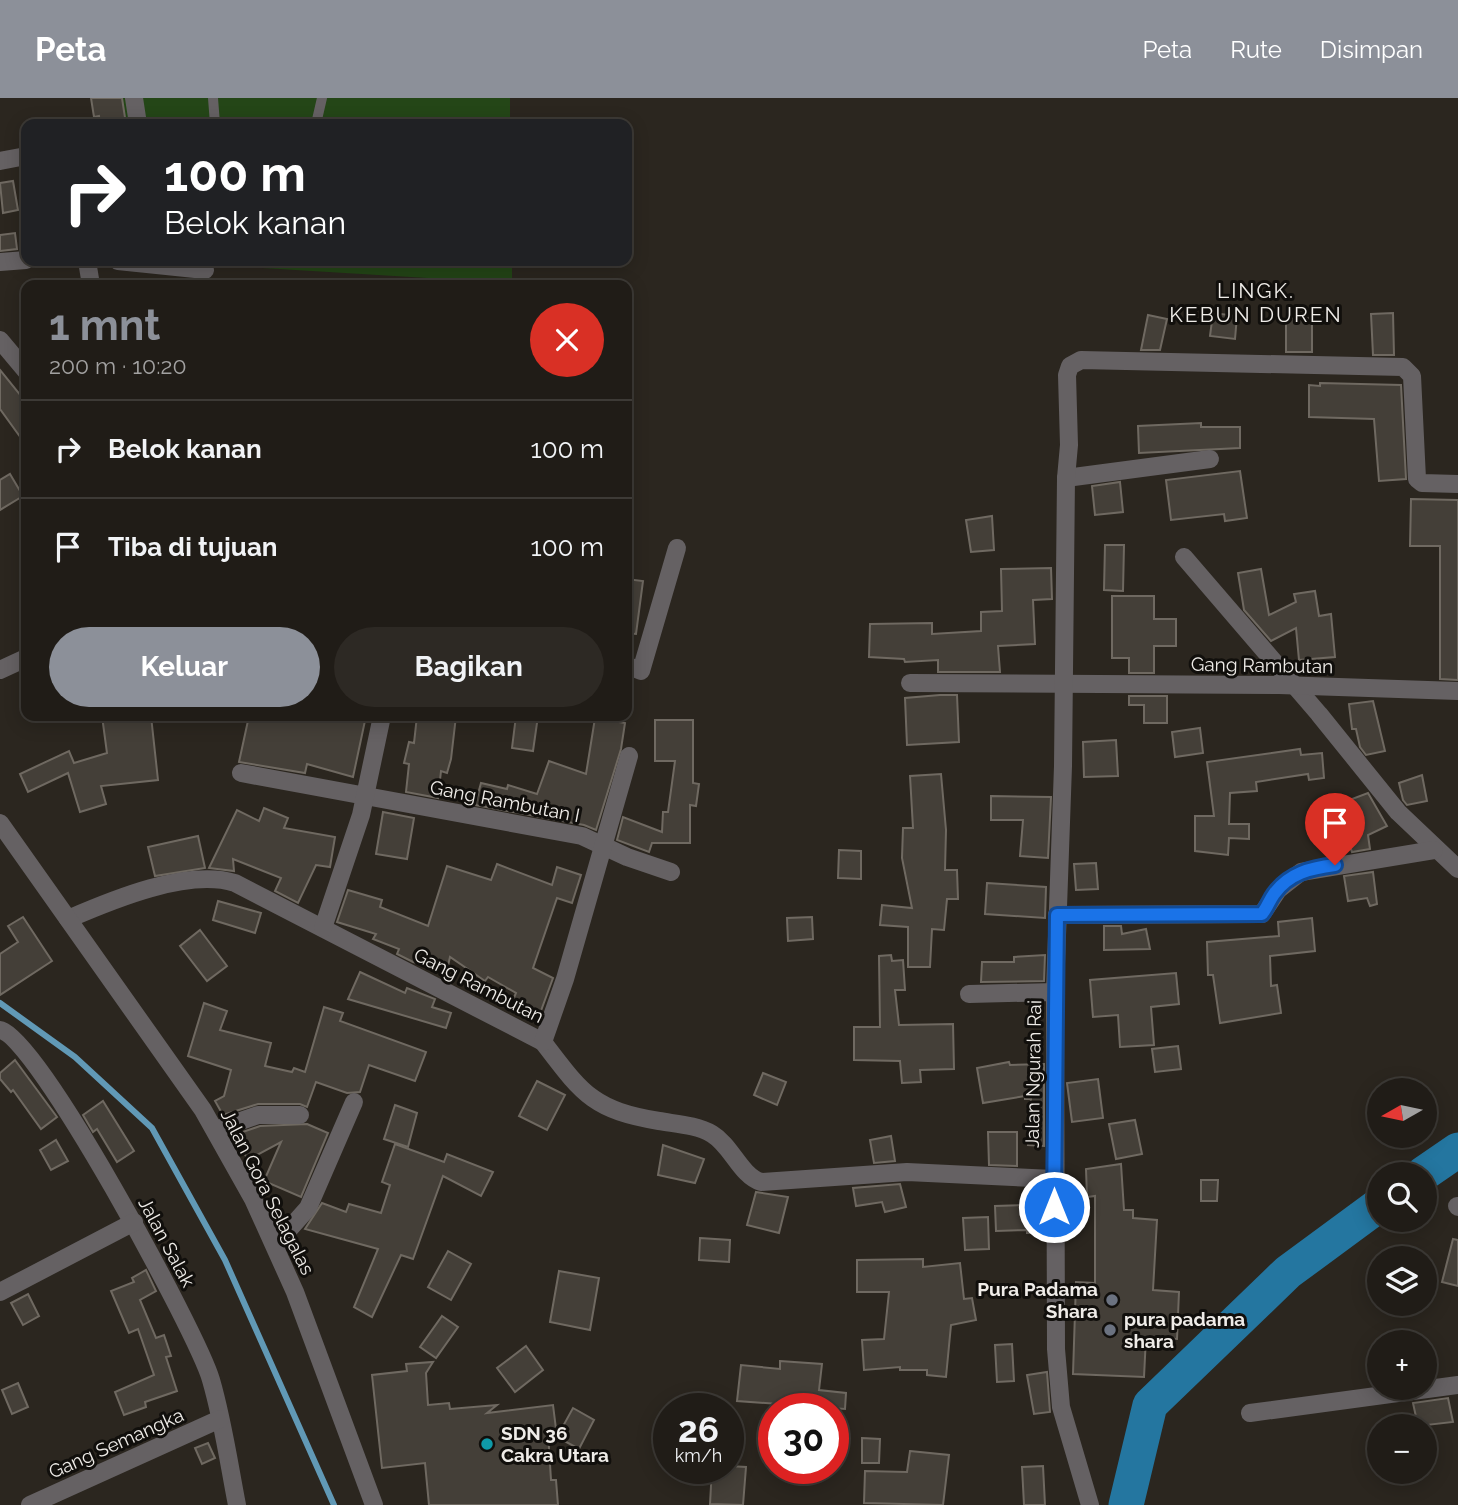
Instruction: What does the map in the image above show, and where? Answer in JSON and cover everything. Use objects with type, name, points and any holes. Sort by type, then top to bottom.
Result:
[{"type":"street","points":[[134,98],[137,119]]},
{"type":"street","points":[[0,161],[21,157]]},
{"type":"street","points":[[0,261],[21,260]]},
{"type":"street","points":[[166,266],[205,270]]},
{"type":"street","points":[[0,340],[21,365]]},
{"type":"street","name":"Jalan Ngurah Rai","points":[[1090,1505],[1061,1407],[1056,1349],[1053,1179],[1070,366],[1081,360],[1403,367],[1412,376],[1417,479],[1422,483],[1458,484]]},
{"type":"street","points":[[1066,478],[1210,459]]},
{"type":"street","points":[[632,667],[641,671],[677,548]]},
{"type":"street","points":[[1184,557],[1373,783],[1434,850],[1458,869]]},
{"type":"street","points":[[0,670],[21,660]]},
{"type":"street","name":"Gang Rambutan","points":[[910,683],[1293,685],[1458,691]]},
{"type":"street","points":[[323,928],[366,796],[381,721]]},
{"type":"street","points":[[543,1042],[565,979],[629,756]]},
{"type":"street","name":"Gang Rambutan I","points":[[241,773],[569,834],[603,845],[627,858],[671,872]]},
{"type":"street","name":"Jalan Gora Selagalas","points":[[0,823],[215,1130],[275,1245],[314,1339],[346,1436],[374,1505]]},
{"type":"street","points":[[1057,915],[1262,914],[1278,890],[1301,872],[1434,850]]},
{"type":"street","name":"Gang Rambutan","points":[[68,919],[153,889],[217,879],[244,887],[543,1042],[571,1080],[598,1103],[626,1115],[711,1133],[729,1148],[748,1175],[761,1182],[907,1172],[1053,1179]]},
{"type":"street","points":[[969,994],[1055,992]]},
{"type":"street","name":"Jalan Salak","points":[[0,1030],[14,1036],[62,1104],[134,1222],[195,1343],[211,1379],[237,1505]]},
{"type":"street","points":[[275,1245],[308,1208],[354,1102]]},
{"type":"street","points":[[215,1130],[251,1116],[300,1115]]},
{"type":"street","points":[[0,1292],[134,1222]]},
{"type":"street","points":[[1251,1413],[1458,1385]]},
{"type":"street","name":"Gang Semangka","points":[[30,1505],[220,1419]]},
{"type":"lane","points":[[214,98],[215,119]]},
{"type":"lane","points":[[317,119],[322,98]]},
{"type":"green space","points":[[104,98],[510,98],[510,119],[105,119]]},
{"type":"green space","points":[[231,266],[512,266],[512,280],[462,280]]},
{"type":"building","points":[[91,98],[122,98],[125,119],[94,117]]},
{"type":"building","points":[[13,181],[18,210],[3,213],[0,183]]},
{"type":"building","points":[[15,233],[17,249],[0,251],[0,235]]},
{"type":"building","points":[[1213,313],[1237,316],[1235,339],[1210,336]]},
{"type":"building","points":[[1393,313],[1394,355],[1373,355],[1371,314]]},
{"type":"building","points":[[1148,315],[1167,319],[1160,350],[1141,350]]},
{"type":"building","points":[[1286,318],[1312,318],[1312,352],[1286,352]]},
{"type":"building","points":[[0,370],[21,396],[21,438],[0,409]]},
{"type":"building","points":[[1320,383],[1401,385],[1406,479],[1379,481],[1374,419],[1309,417],[1309,385],[1320,386]]},
{"type":"building","points":[[1201,423],[1201,427],[1240,427],[1240,448],[1139,453],[1138,426]]},
{"type":"building","points":[[1240,471],[1247,518],[1225,521],[1224,514],[1171,520],[1166,480]]},
{"type":"building","points":[[10,474],[21,497],[0,510],[0,480]]},
{"type":"building","points":[[1120,482],[1123,512],[1095,515],[1092,486]]},
{"type":"building","points":[[1411,499],[1458,500],[1458,680],[1440,679],[1440,546],[1410,546]]},
{"type":"building","points":[[992,516],[994,550],[971,552],[966,520]]},
{"type":"building","points":[[1105,545],[1124,545],[1123,591],[1104,590]]},
{"type":"building","points":[[1051,568],[1052,599],[1033,600],[1035,644],[998,646],[1000,672],[938,672],[938,660],[905,662],[904,659],[869,657],[870,624],[932,623],[932,634],[981,631],[981,612],[1002,611],[1001,569]]},
{"type":"building","points":[[1261,569],[1269,615],[1296,602],[1294,594],[1315,591],[1319,616],[1331,614],[1335,657],[1299,660],[1296,628],[1271,641],[1244,610],[1238,573]]},
{"type":"building","points":[[632,580],[643,581],[636,634],[632,634]]},
{"type":"building","points":[[1112,596],[1154,596],[1154,619],[1176,619],[1176,646],[1154,646],[1154,673],[1129,673],[1129,658],[1112,658]]},
{"type":"building","points":[[957,695],[959,742],[907,745],[905,698]]},
{"type":"building","points":[[1129,696],[1167,696],[1167,723],[1144,723],[1144,705],[1129,705]]},
{"type":"building","points":[[1373,701],[1385,751],[1366,755],[1360,747],[1356,729],[1352,729],[1349,704]]},
{"type":"building","points":[[655,720],[693,720],[693,783],[699,784],[696,806],[690,805],[690,843],[652,843],[649,852],[617,840],[623,817],[662,832],[663,812],[668,812],[675,761],[655,761]]},
{"type":"building","points":[[103,721],[152,721],[158,780],[101,786],[106,804],[80,812],[68,773],[28,792],[20,774],[69,751],[74,763],[107,753]]},
{"type":"building","points":[[248,721],[365,721],[353,777],[307,764],[305,773],[239,762]]},
{"type":"building","points":[[416,721],[455,721],[451,759],[447,773],[441,771],[438,798],[406,792],[409,764],[404,763],[409,742],[414,743]]},
{"type":"building","points":[[515,721],[537,721],[533,751],[512,748]]},
{"type":"building","points":[[595,721],[625,723],[621,749],[596,830],[584,825],[475,805],[481,783],[507,789],[508,785],[537,794],[549,761],[586,774]]},
{"type":"building","points":[[1200,728],[1203,753],[1175,757],[1172,732]]},
{"type":"building","points":[[1116,740],[1118,776],[1084,777],[1083,742]]},
{"type":"building","points":[[1300,749],[1301,755],[1322,753],[1324,778],[1309,780],[1308,774],[1256,782],[1257,791],[1230,793],[1229,824],[1249,824],[1249,839],[1229,838],[1228,855],[1195,851],[1195,816],[1214,816],[1207,762]]},
{"type":"building","points":[[941,774],[946,830],[945,870],[957,870],[958,899],[947,899],[944,930],[932,929],[930,967],[908,967],[908,927],[880,925],[882,905],[912,908],[902,858],[903,828],[913,828],[910,776]]},
{"type":"building","points":[[1422,775],[1427,801],[1407,805],[1399,783]]},
{"type":"building","points":[[1368,793],[1387,826],[1368,835],[1370,849],[1352,852],[1336,805]]},
{"type":"building","points":[[991,796],[1051,797],[1048,858],[1020,856],[1023,820],[991,820]]},
{"type":"building","points":[[264,808],[288,818],[284,828],[335,837],[330,867],[316,865],[298,903],[275,891],[281,878],[233,859],[234,871],[209,868],[237,810],[259,821]]},
{"type":"building","points":[[383,812],[414,818],[407,859],[376,854]]},
{"type":"building","points":[[198,836],[205,868],[155,876],[148,847]]},
{"type":"building","points":[[839,850],[861,851],[861,879],[838,878]]},
{"type":"building","points":[[1096,863],[1098,889],[1076,890],[1074,864]]},
{"type":"building","points":[[497,864],[552,885],[557,867],[581,875],[572,903],[557,898],[533,968],[553,978],[539,1016],[512,1002],[516,993],[488,977],[485,981],[450,957],[447,970],[413,962],[397,954],[399,949],[373,939],[376,934],[337,922],[348,890],[382,900],[380,907],[428,926],[447,866],[491,880]]},
{"type":"building","points":[[1373,872],[1377,904],[1370,906],[1367,898],[1348,901],[1344,876]]},
{"type":"building","points":[[987,883],[1046,887],[1045,918],[985,914]]},
{"type":"building","points":[[218,901],[261,913],[255,933],[213,920]]},
{"type":"building","points":[[23,917],[52,961],[0,995],[0,954],[18,942],[8,926]]},
{"type":"building","points":[[812,917],[813,939],[788,941],[787,918]]},
{"type":"building","points":[[1312,918],[1315,951],[1270,956],[1271,986],[1277,985],[1281,1013],[1220,1023],[1213,975],[1208,975],[1207,942],[1279,936],[1278,922]]},
{"type":"building","points":[[1104,926],[1121,926],[1122,934],[1146,929],[1150,949],[1104,950]]},
{"type":"building","points":[[200,930],[227,966],[207,981],[180,946]]},
{"type":"building","points":[[891,955],[892,961],[903,960],[905,990],[895,990],[899,1025],[953,1024],[954,1069],[920,1070],[921,1082],[902,1083],[900,1061],[854,1060],[854,1027],[880,1027],[879,956]]},
{"type":"building","points":[[1045,955],[1044,981],[981,982],[982,962],[1014,962],[1014,957]]},
{"type":"building","points":[[360,972],[405,993],[407,988],[435,999],[432,1007],[451,1013],[446,1028],[348,999]]},
{"type":"building","points":[[1176,973],[1179,1004],[1151,1007],[1154,1045],[1120,1047],[1118,1015],[1093,1017],[1090,980]]},
{"type":"building","points":[[204,1003],[227,1011],[220,1030],[271,1043],[265,1066],[292,1072],[294,1068],[305,1072],[324,1007],[343,1013],[340,1021],[426,1052],[415,1081],[369,1065],[360,1092],[347,1093],[316,1082],[307,1107],[300,1104],[258,1104],[223,1115],[215,1101],[224,1096],[231,1070],[188,1056]]},
{"type":"building","points":[[1178,1046],[1181,1069],[1155,1072],[1152,1049]]},
{"type":"building","points":[[15,1060],[57,1117],[41,1129],[13,1090],[11,1092],[0,1079],[0,1073]]},
{"type":"building","points":[[1009,1062],[1010,1065],[1044,1064],[1044,1146],[1028,1145],[1031,1099],[1025,1099],[1025,1096],[983,1103],[977,1068]]},
{"type":"building","points":[[763,1073],[786,1082],[777,1105],[754,1095]]},
{"type":"building","points":[[1098,1079],[1103,1118],[1072,1122],[1067,1083]]},
{"type":"building","points":[[537,1081],[565,1095],[547,1130],[519,1116]]},
{"type":"building","points":[[103,1101],[134,1151],[117,1162],[97,1129],[93,1132],[83,1115]]},
{"type":"building","points":[[395,1105],[417,1113],[408,1147],[384,1139]]},
{"type":"building","points":[[1135,1120],[1142,1154],[1116,1159],[1109,1124]]},
{"type":"building","points":[[307,1124],[328,1133],[301,1197],[264,1181],[281,1142],[248,1160],[234,1135],[260,1126]]},
{"type":"building","points":[[988,1132],[1017,1132],[1017,1166],[989,1165]]},
{"type":"building","points":[[891,1136],[895,1161],[874,1163],[870,1140]]},
{"type":"building","points":[[56,1140],[68,1161],[51,1170],[40,1150]]},
{"type":"building","points":[[395,1144],[444,1162],[447,1154],[493,1172],[481,1196],[443,1176],[413,1259],[401,1255],[372,1317],[354,1307],[378,1249],[305,1229],[322,1203],[346,1212],[349,1204],[381,1213],[390,1185],[382,1182]]},
{"type":"building","points":[[663,1145],[704,1159],[695,1183],[658,1175]]},
{"type":"building","points":[[1121,1164],[1124,1210],[1133,1210],[1133,1218],[1157,1220],[1153,1290],[1179,1292],[1177,1339],[1146,1337],[1144,1377],[1073,1374],[1076,1282],[1095,1283],[1095,1196],[1087,1197],[1086,1169]]},
{"type":"building","points":[[1201,1180],[1218,1180],[1217,1201],[1201,1201]]},
{"type":"building","points":[[900,1184],[906,1207],[885,1212],[882,1202],[856,1206],[853,1188]]},
{"type":"building","points":[[756,1192],[788,1197],[779,1233],[747,1225]]},
{"type":"building","points":[[995,1206],[1044,1207],[1044,1233],[1027,1233],[1027,1230],[996,1231]]},
{"type":"building","points":[[988,1217],[989,1249],[965,1250],[963,1218]]},
{"type":"building","points":[[700,1238],[730,1240],[729,1262],[699,1260]]},
{"type":"building","points":[[1453,1239],[1458,1240],[1458,1286],[1442,1282]]},
{"type":"building","points":[[448,1251],[471,1264],[451,1300],[428,1287]]},
{"type":"building","points":[[923,1259],[923,1267],[960,1263],[964,1299],[972,1298],[976,1320],[951,1325],[946,1377],[927,1375],[927,1370],[900,1370],[900,1367],[864,1370],[862,1340],[884,1339],[889,1292],[857,1292],[857,1260]]},
{"type":"building","points":[[146,1270],[156,1291],[140,1300],[156,1338],[164,1335],[171,1356],[166,1357],[177,1391],[145,1402],[146,1407],[124,1415],[115,1392],[154,1375],[138,1329],[129,1333],[111,1291],[134,1282],[132,1278]]},
{"type":"building","points":[[559,1271],[599,1278],[590,1330],[550,1322]]},
{"type":"building","points":[[28,1294],[39,1316],[23,1325],[11,1303]]},
{"type":"building","points":[[442,1316],[458,1327],[436,1358],[420,1347]]},
{"type":"building","points":[[1012,1344],[1014,1381],[997,1382],[995,1345]]},
{"type":"building","name":"SDN 36 Cakra Utara","points":[[526,1346],[543,1370],[515,1392],[497,1368]]},
{"type":"building","points":[[780,1361],[822,1364],[819,1390],[846,1393],[758,1393],[758,1403],[744,1402],[744,1393],[738,1393],[741,1365],[780,1369]]},
{"type":"building","points":[[433,1362],[426,1373],[428,1405],[449,1403],[450,1409],[497,1405],[487,1413],[553,1405],[557,1437],[548,1432],[551,1480],[556,1480],[558,1505],[429,1505],[425,1463],[382,1468],[372,1375],[407,1371],[406,1364]]},
{"type":"building","points":[[1047,1372],[1050,1412],[1034,1414],[1027,1375]]},
{"type":"building","points":[[18,1383],[28,1407],[12,1414],[2,1390]]},
{"type":"building","points":[[1448,1398],[1453,1422],[1437,1424],[1437,1414],[1415,1414],[1413,1403]]},
{"type":"building","name":"SDN 36 Cakra Utara","points":[[573,1408],[594,1420],[579,1449],[557,1437]]},
{"type":"building","points":[[862,1438],[880,1439],[879,1463],[862,1463]]},
{"type":"building","points":[[208,1443],[215,1458],[202,1464],[195,1448]]},
{"type":"building","points":[[910,1451],[949,1455],[943,1505],[864,1503],[865,1471],[907,1472]]},
{"type":"building","points":[[1043,1466],[1045,1505],[1024,1505],[1022,1467]]},
{"type":"building","points":[[746,1467],[743,1505],[710,1504],[711,1484],[744,1484]]},
{"type":"waterway","points":[[0,1003],[75,1057],[152,1128],[225,1260],[334,1505]]},
{"type":"waterway","points":[[1437,1164],[1458,1150]]},
{"type":"waterway","points":[[1126,1505],[1150,1405],[1288,1272],[1367,1214]]},
{"type":"place","name":"Pura Padama Shara","points":[[1112,1300]]},
{"type":"place","name":"pura padama shara","points":[[1110,1330]]},
{"type":"place","name":"SDN 36 Cakra Utara","points":[[487,1444]]},
{"type":"district","name":"LINGK. KEBUN DUREN","points":[[1256,303]]},
{"type":"route","points":[[1054,1207],[1057,915],[1262,914],[1274,894],[1293,877],[1310,869],[1335,865]]}]
